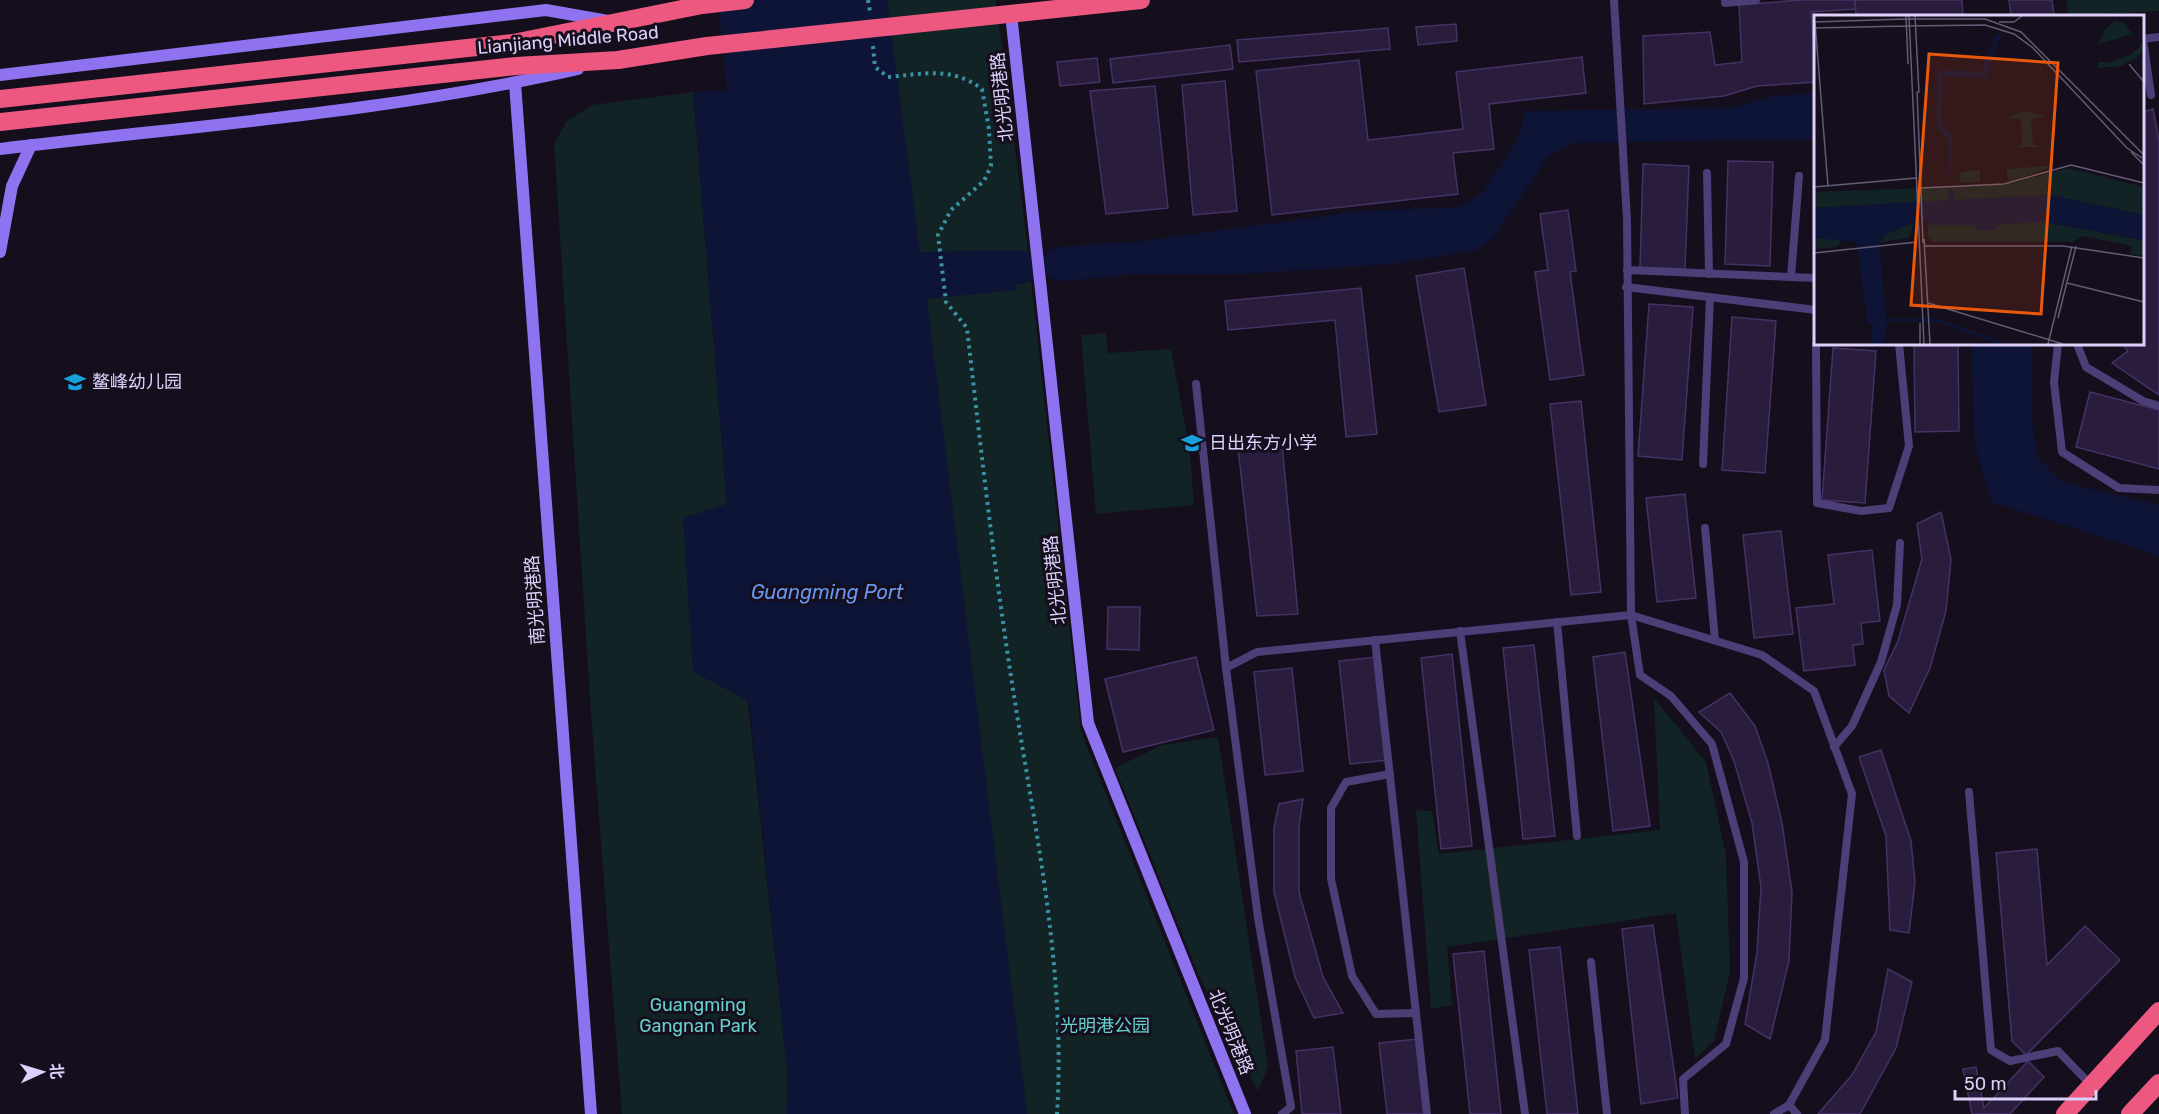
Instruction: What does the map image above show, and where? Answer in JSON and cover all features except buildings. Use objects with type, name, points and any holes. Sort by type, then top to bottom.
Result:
[{"type":"highway","name":"Lianjiang Middle Road","points":[[0,99],[513,43],[702,5],[745,0]]},
{"type":"highway","name":"Lianjiang Middle Road","points":[[0,122],[516,75],[707,46],[873,32],[1141,0]]},
{"type":"highway","points":[[2065,1114],[2159,1011]]},
{"type":"highway","points":[[2130,1114],[2159,1083]]},
{"type":"street","points":[[0,75],[546,5],[615,22]]},
{"type":"street","name":"北光明港路","points":[[1011,14],[1088,723],[1245,1114]]},
{"type":"street","points":[[0,149],[395,102],[516,75]]},
{"type":"street","name":"南光明港路","points":[[516,75],[591,1114]]},
{"type":"street","points":[[0,252],[12,186],[31,145]]},
{"type":"lane","points":[[1614,0],[1621,97],[1627,270],[1631,615],[1640,675],[1671,696],[1712,744],[1744,862],[1744,978],[1726,1044],[1683,1079],[1685,1114]]},
{"type":"lane","points":[[1725,0],[1725,3],[1756,0]]},
{"type":"lane","points":[[2144,39],[2159,37]]},
{"type":"lane","points":[[2144,46],[2151,95]]},
{"type":"lane","points":[[1707,173],[1709,274]]},
{"type":"lane","points":[[1791,277],[1798,176]]},
{"type":"lane","points":[[1627,270],[1814,278]]},
{"type":"lane","points":[[1626,287],[1814,310]]},
{"type":"lane","points":[[1703,464],[1710,297]]},
{"type":"lane","points":[[1816,345],[1817,503],[1861,511],[1889,508],[1909,446],[1899,345]]},
{"type":"lane","points":[[2058,345],[2054,382],[2062,452],[2119,488],[2159,490]]},
{"type":"lane","points":[[2077,345],[2086,367],[2143,401],[2159,406]]},
{"type":"lane","points":[[1196,384],[1226,668],[1258,918],[1291,1107],[1282,1114]]},
{"type":"lane","points":[[1705,528],[1715,640]]},
{"type":"lane","points":[[1834,747],[1852,726],[1881,663],[1897,605],[1900,543]]},
{"type":"lane","points":[[1226,668],[1257,652],[1631,615],[1762,655],[1814,691],[1851,794],[1825,1040],[1789,1105],[1774,1114]]},
{"type":"lane","points":[[1557,622],[1577,836]]},
{"type":"lane","points":[[1460,631],[1525,1114]]},
{"type":"lane","points":[[1375,640],[1427,1114]]},
{"type":"lane","points":[[1390,774],[1346,782],[1331,808],[1331,879],[1352,976],[1376,1014],[1416,1013]]},
{"type":"lane","points":[[1969,792],[1991,1050],[2010,1061],[2058,1051],[2091,1086]]},
{"type":"lane","points":[[1590,962],[1607,1114]]},
{"type":"lane","points":[[1789,1105],[1797,1114]]},
{"type":"path","points":[[868,0],[875,67],[888,77],[949,72],[972,82],[982,89],[989,129],[991,166],[984,181],[951,210],[938,235],[946,302],[967,328],[1013,694],[1048,902],[1059,1067],[1057,1114]]},
{"type":"green space","name":"光明港公园","points":[[887,0],[996,0],[1026,234],[1081,732],[1234,1114],[1027,1114]]},
{"type":"green space","points":[[2067,0],[2159,0],[2159,11],[2068,15]]},
{"type":"green space","name":"Guangming Gangnan Park","points":[[693,92],[727,505],[788,1079],[786,1114],[622,1114],[591,713],[554,144],[566,122],[592,105]]},
{"type":"green space","points":[[1106,333],[1108,353],[1171,349],[1190,452],[1194,505],[1096,514],[1081,335]]},
{"type":"green space","points":[[1654,698],[1706,762],[1726,855],[1730,972],[1714,1041],[1695,1059],[1676,913],[1447,947],[1452,1005],[1431,1009],[1416,810],[1432,811],[1439,854],[1660,830]]},
{"type":"green space","points":[[1218,737],[1268,1067],[1258,1091],[1199,976],[1115,768],[1162,745]]},
{"type":"water","name":"Guangming Port","points":[[718,0],[887,0],[920,252],[1011,250],[1017,290],[927,299],[1027,1114],[786,1114],[788,1079],[749,701],[693,672],[683,518],[727,504],[693,92],[727,90]]},
{"type":"water","points":[[1814,93],[1814,139],[1573,143],[1548,157],[1492,239],[1477,250],[1393,264],[1242,274],[1087,274],[1074,262],[1083,249],[1361,211],[1460,207],[1482,193],[1510,152],[1519,136],[1525,111],[1730,108],[1774,96]]},
{"type":"water","points":[[1971,345],[2031,345],[2031,412],[2037,457],[2062,482],[2159,505],[2159,556],[1992,502],[1975,446]]},
{"type":"waterway","points":[[1060,264],[1120,259]]},
{"type":"waterway","points":[[967,270],[1021,267]]},
{"type":"place","name":"鳌峰幼儿园","points":[[75,382]]},
{"type":"place","name":"日出东方小学","points":[[1192,443]]}]
